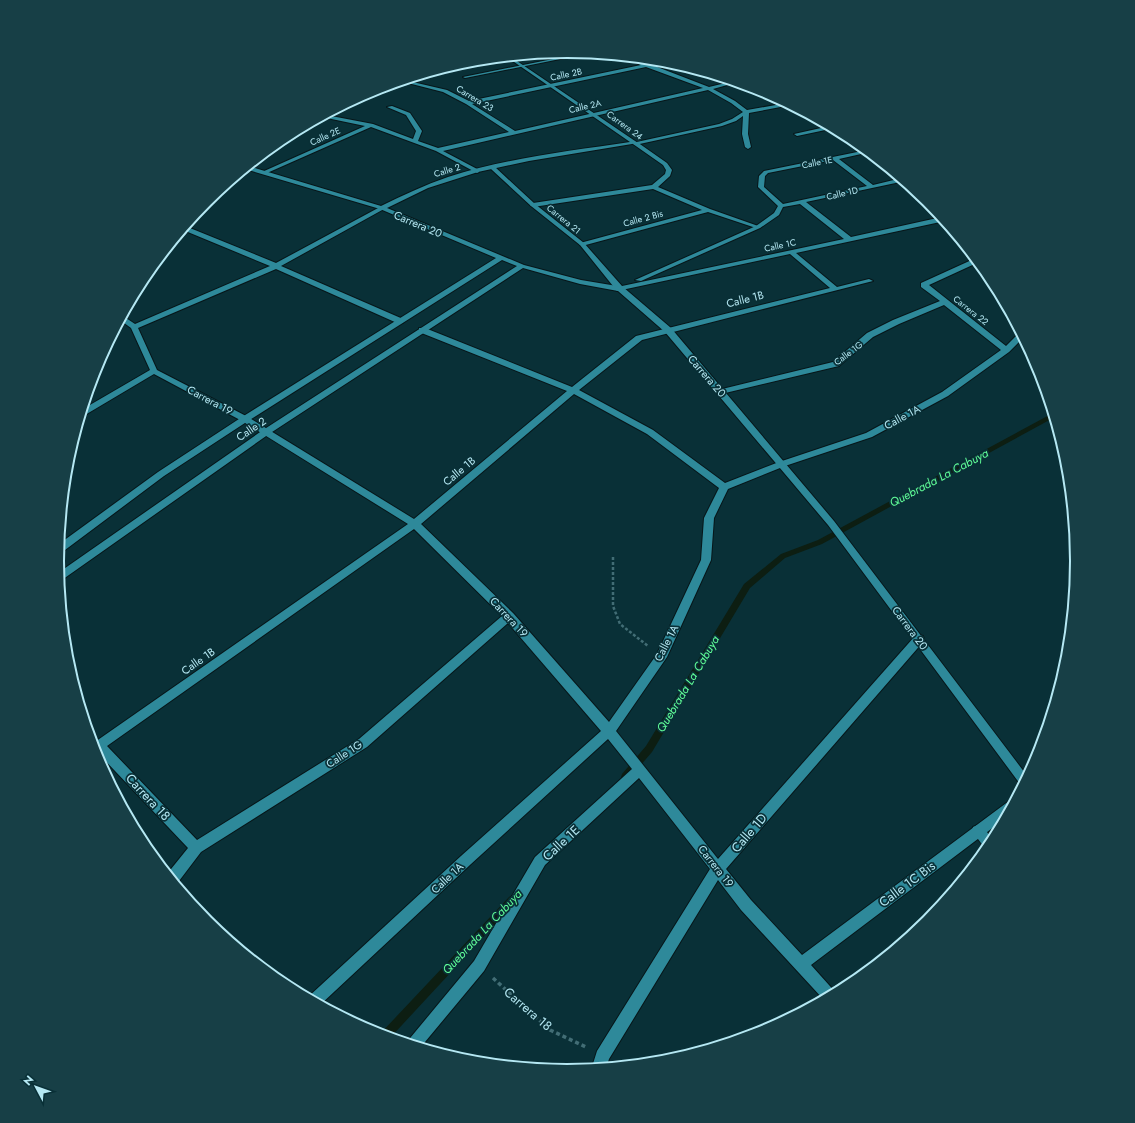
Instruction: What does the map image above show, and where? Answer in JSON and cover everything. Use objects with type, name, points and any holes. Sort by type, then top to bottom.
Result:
[{"type":"street","points":[[465,77],[559,58]]},
{"type":"street","name":"Carrera 24","points":[[515,61],[595,114],[665,164],[669,170],[668,175],[654,187]]},
{"type":"street","points":[[642,64],[674,74],[707,88],[737,104],[746,112],[746,134],[748,147]]},
{"type":"street","name":"Calle 2B","points":[[468,103],[645,65]]},
{"type":"street","name":"Carrera 23","points":[[412,83],[445,91],[468,103],[512,132]]},
{"type":"street","name":"Calle 2A","points":[[438,150],[726,84]]},
{"type":"street","name":"Calle 2","points":[[134,327],[276,266],[382,208],[426,187],[477,171],[635,143],[720,125],[734,120],[746,112],[781,106]]},
{"type":"street","points":[[390,107],[408,114],[419,131],[415,141]]},
{"type":"street","points":[[331,117],[371,125],[415,141],[438,150],[477,171]]},
{"type":"street","name":"Calle 2E","points":[[265,172],[371,125]]},
{"type":"street","points":[[797,134],[826,129]]},
{"type":"street","name":"Calle 1E","points":[[781,206],[761,187],[762,176],[766,172],[862,153]]},
{"type":"street","points":[[834,158],[871,186]]},
{"type":"street","name":"Carrera 21","points":[[493,168],[533,205],[582,244],[620,289]]},
{"type":"street","name":"Carrera 20","points":[[252,169],[382,208],[522,266],[580,282],[620,289],[668,330],[832,522],[846,543],[1022,778]]},
{"type":"street","name":"Calle 1D","points":[[781,206],[897,181]]},
{"type":"street","points":[[533,205],[654,187],[708,210],[758,227]]},
{"type":"street","points":[[802,202],[849,239]]},
{"type":"street","points":[[620,289],[758,227],[777,214],[781,206]]},
{"type":"street","name":"Calle 2 Bis","points":[[582,244],[708,210]]},
{"type":"street","name":"Calle 1C","points":[[620,289],[938,220]]},
{"type":"street","points":[[189,230],[276,266],[400,321]]},
{"type":"street","points":[[791,252],[835,289]]},
{"type":"street","name":"Calle 2","points":[[65,545],[162,474],[245,419],[501,258]]},
{"type":"street","name":"Carrera 22","points":[[972,262],[924,285],[1006,350]]},
{"type":"street","name":"Calle 2","points":[[64,574],[266,432],[522,266]]},
{"type":"street","name":"Calle 1B","points":[[99,746],[414,524],[573,390],[639,338],[869,281]]},
{"type":"street","name":"Calle 1G","points":[[721,392],[836,364],[870,335],[896,322],[944,302]]},
{"type":"street","points":[[88,409],[154,370],[134,327],[126,321]]},
{"type":"street","points":[[422,330],[573,390],[650,432],[724,487]]},
{"type":"street","name":"Calle 1A","points":[[317,998],[460,865],[609,731],[661,657],[706,560],[709,518],[724,487],[782,464],[868,435],[945,394],[1006,350],[1019,338]]},
{"type":"street","name":"Carrera 19","points":[[154,370],[245,419],[414,524],[509,616],[625,750],[746,905],[827,993]]},
{"type":"street","name":"Calle 1G","points":[[175,876],[196,848],[363,743],[509,616]]},
{"type":"street","name":"Calle 1D","points":[[600,1062],[718,868],[919,639]]},
{"type":"street","name":"Carrera 18","points":[[102,754],[196,848]]},
{"type":"street","name":"Calle 1E","points":[[417,1041],[479,966],[540,862],[639,769]]},
{"type":"street","name":"Calle 1C Bis","points":[[801,964],[1005,811]]},
{"type":"street","points":[[978,831],[986,841]]},
{"type":"path","points":[[613,557],[613,606],[620,624],[661,657]]},
{"type":"path","name":"Carrera 18","points":[[479,966],[550,1030],[600,1062]]},
{"type":"waterway","name":"Quebrada La Cabuya","points":[[625,777],[649,749],[747,586],[783,556],[820,542],[1050,417]]},
{"type":"waterway","name":"Quebrada La Cabuya","points":[[389,1032],[512,900]]}]
